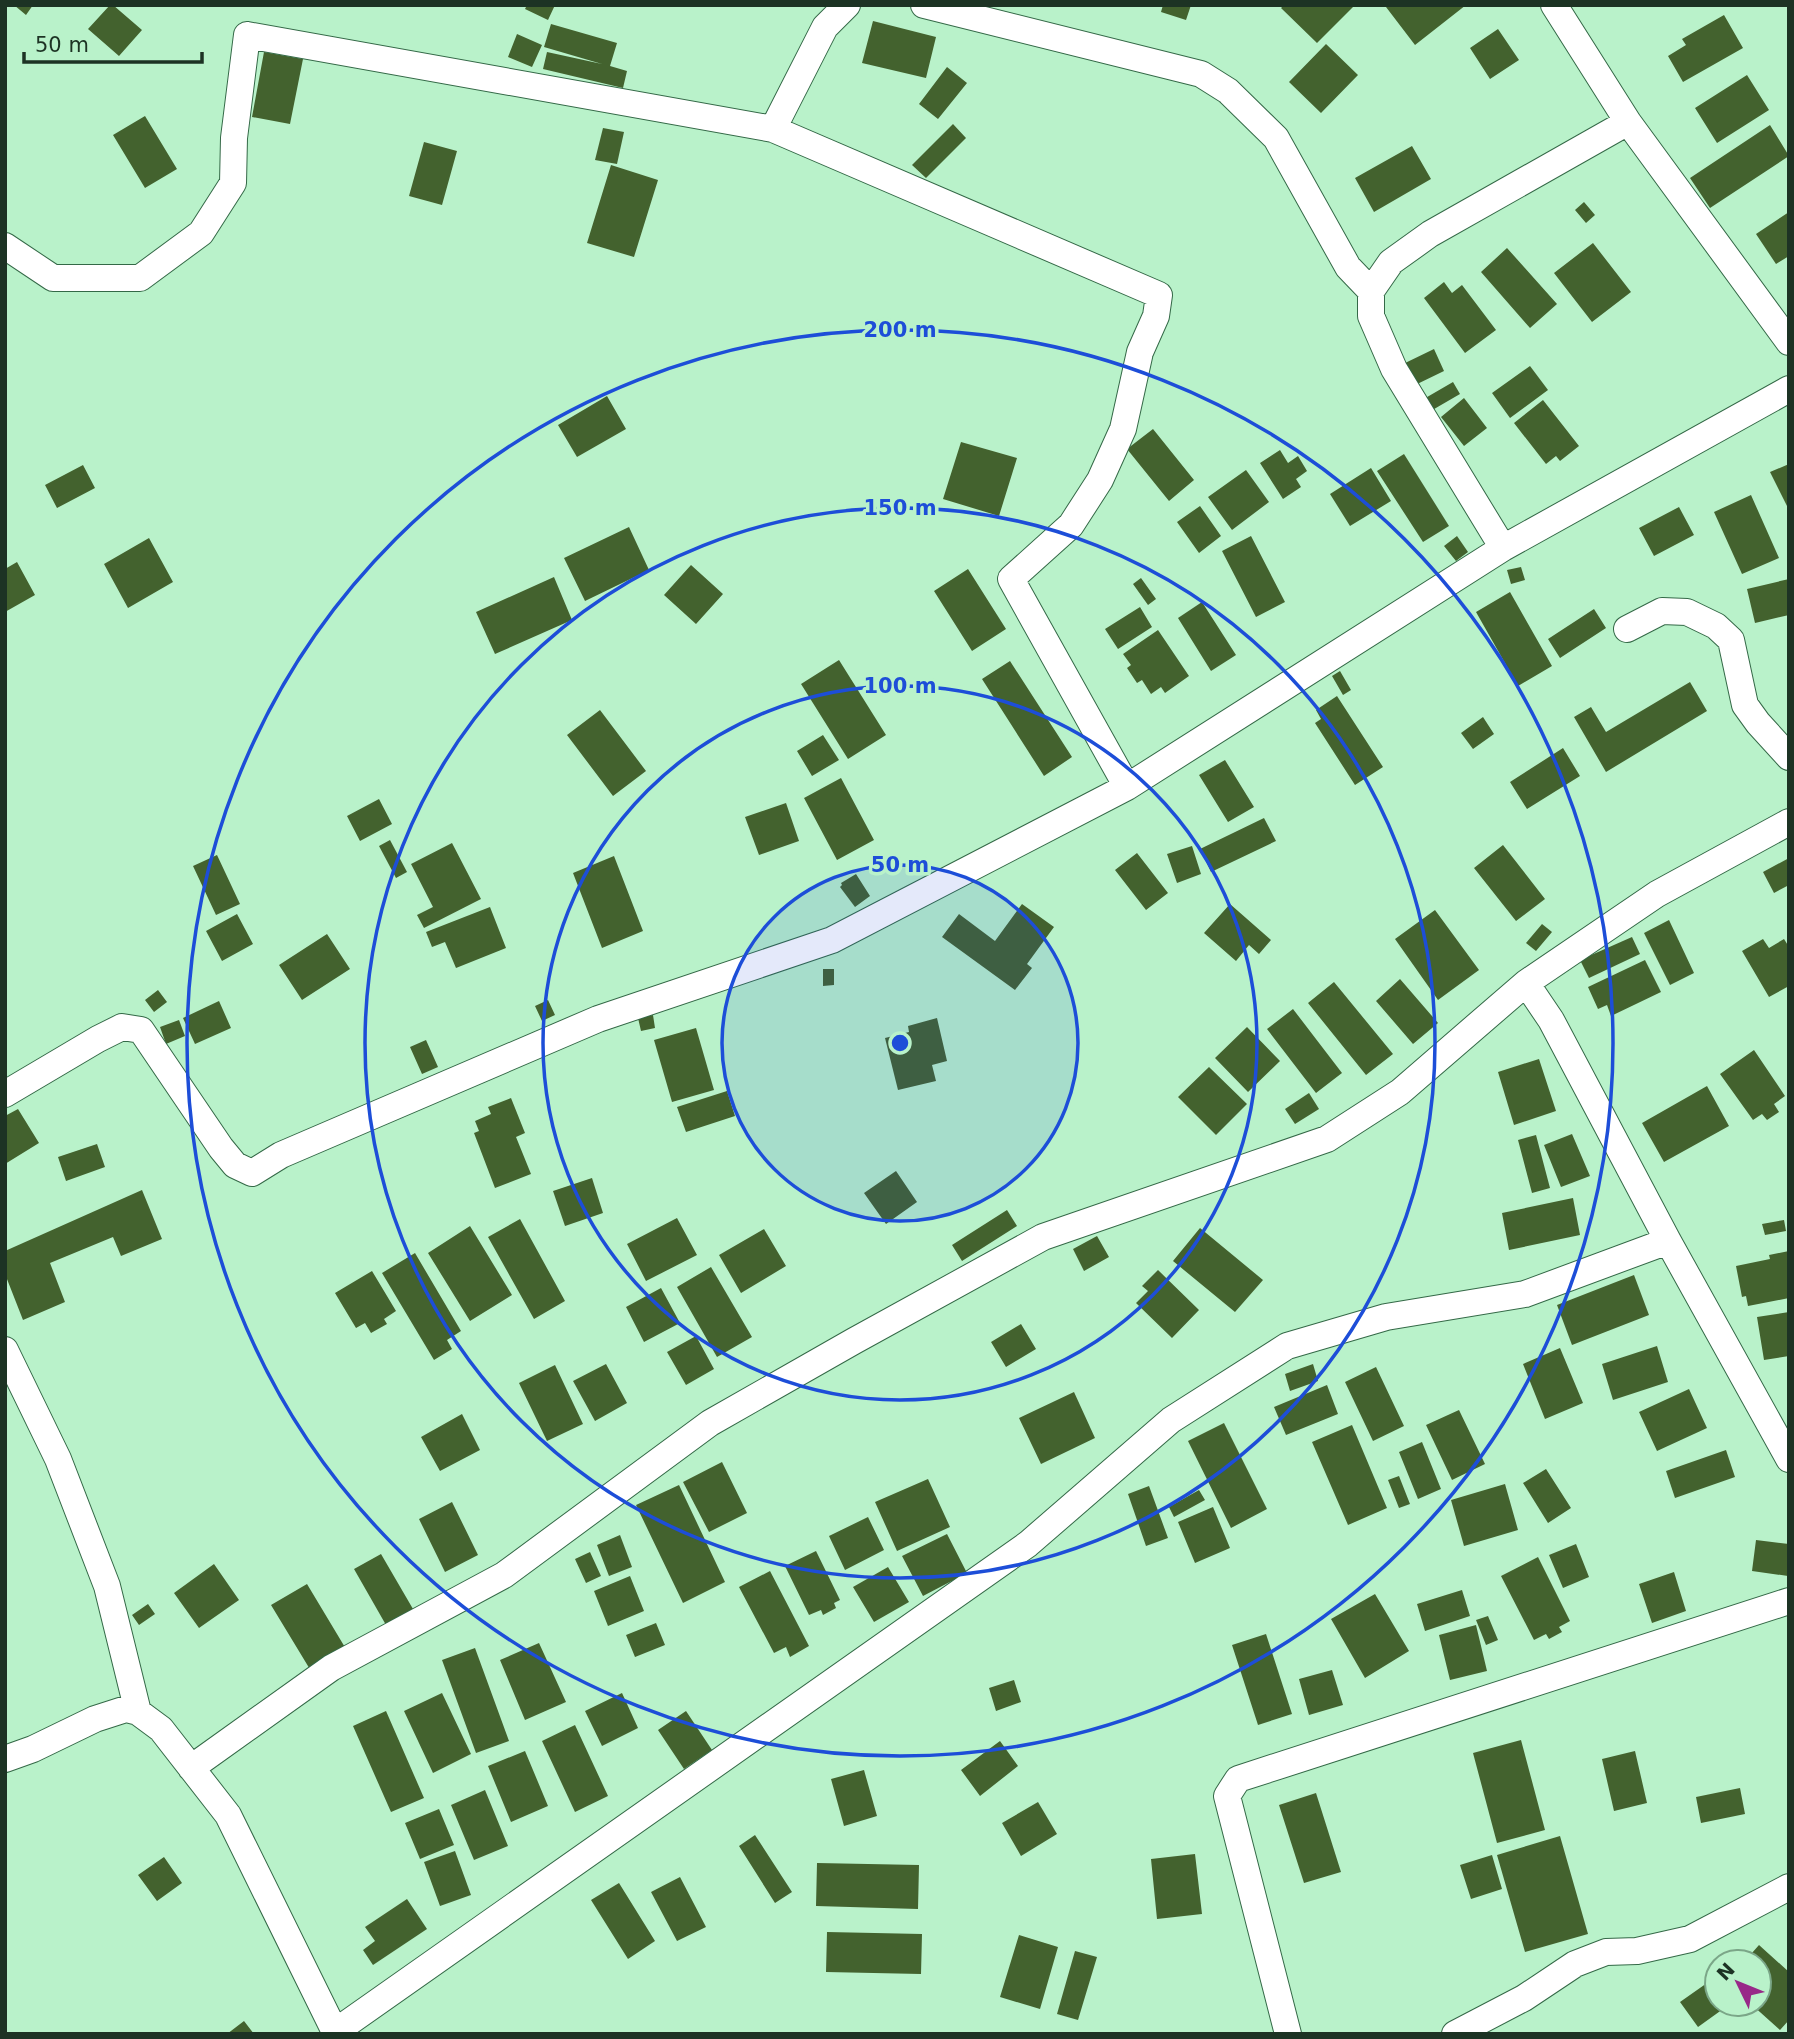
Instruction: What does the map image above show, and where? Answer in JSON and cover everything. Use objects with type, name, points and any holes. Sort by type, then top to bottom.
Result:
[{"type":"street","points":[[774,129],[825,27],[848,5]]},
{"type":"street","points":[[924,5],[1201,74],[1228,91],[1276,138],[1348,267],[1371,290]]},
{"type":"street","points":[[1554,5],[1628,122],[1789,342]]},
{"type":"street","points":[[5,246],[53,278],[140,278],[201,233],[233,183],[234,138],[247,35],[774,129],[1159,295],[1156,316],[1140,352],[1123,429],[1100,481],[1070,525],[1011,579],[1127,787]]},
{"type":"street","points":[[1503,548],[1394,369],[1371,316],[1371,290],[1391,262],[1430,234],[1628,122]]},
{"type":"street","points":[[1348,267],[1391,262]]},
{"type":"street","points":[[5,1094],[122,1027],[141,1030],[235,1165],[252,1173],[281,1155],[598,1019],[832,940],[1127,787],[1503,548],[1789,389]]},
{"type":"street","points":[[1627,629],[1662,611],[1687,612],[1716,626],[1731,640],[1745,705],[1789,757]]},
{"type":"street","points":[[191,1768],[331,1668],[504,1575],[709,1423],[1043,1237],[1327,1139],[1400,1092],[1526,983],[1657,894],[1789,822]]},
{"type":"street","points":[[1526,983],[1550,1020],[1789,1459]]},
{"type":"street","points":[[5,1759],[33,1749],[95,1719],[126,1709],[138,1712],[161,1729],[228,1815],[299,1954],[335,2033],[1028,1544],[1171,1420],[1287,1346],[1386,1317],[1525,1294],[1668,1241]]},
{"type":"street","points":[[5,1350],[58,1459],[107,1586],[138,1712]]},
{"type":"street","points":[[1288,2034],[1227,1796],[1238,1779],[1789,1601]]},
{"type":"street","points":[[1455,2034],[1524,1998],[1574,1964],[1606,1952],[1637,1951],[1690,1938],[1789,1887]]},
{"type":"building","points":[[14,5],[33,5],[26,15]]},
{"type":"building","points":[[110,5],[142,30],[119,56],[88,29]]},
{"type":"building","points":[[527,5],[555,5],[548,20],[525,9]]},
{"type":"building","points":[[1163,5],[1191,5],[1186,20],[1161,12]]},
{"type":"building","points":[[1284,5],[1355,5],[1317,43],[1281,8]]},
{"type":"building","points":[[1466,5],[1415,45],[1386,7]]},
{"type":"building","points":[[1724,15],[1743,48],[1683,82],[1668,56],[1686,45],[1682,39]]},
{"type":"building","points":[[873,21],[936,37],[926,78],[862,63]]},
{"type":"building","points":[[551,24],[617,43],[610,66],[627,71],[623,88],[543,69],[547,52],[602,64],[544,47]]},
{"type":"building","points":[[1498,29],[1519,60],[1490,79],[1470,48]]},
{"type":"building","points":[[517,34],[542,45],[532,67],[508,57]]},
{"type":"building","points":[[1326,44],[1358,75],[1321,113],[1289,82]]},
{"type":"building","points":[[264,52],[303,59],[290,124],[252,117]]},
{"type":"building","points":[[947,67],[967,83],[938,119],[919,104]]},
{"type":"building","points":[[1747,75],[1769,110],[1717,143],[1695,108]]},
{"type":"building","points":[[145,116],[177,169],[145,188],[113,135]]},
{"type":"building","points":[[953,124],[966,138],[926,178],[912,165]]},
{"type":"building","points":[[1770,125],[1789,156],[1710,208],[1690,178]]},
{"type":"building","points":[[603,128],[624,132],[617,164],[595,160]]},
{"type":"building","points":[[424,142],[457,151],[442,205],[409,196]]},
{"type":"building","points":[[1412,146],[1431,179],[1374,212],[1355,178]]},
{"type":"building","points":[[611,165],[658,180],[634,257],[587,243]]},
{"type":"building","points":[[1584,202],[1595,215],[1586,223],[1575,210]]},
{"type":"building","points":[[1789,212],[1789,256],[1776,264],[1756,234]]},
{"type":"building","points":[[1593,243],[1631,292],[1592,322],[1554,273]]},
{"type":"building","points":[[1507,248],[1557,304],[1530,328],[1481,272]]},
{"type":"building","points":[[1444,282],[1452,293],[1462,285],[1496,330],[1465,353],[1424,298]]},
{"type":"building","points":[[1434,349],[1444,371],[1411,387],[1401,365]]},
{"type":"building","points":[[1530,366],[1548,390],[1510,418],[1492,393]]},
{"type":"building","points":[[1453,382],[1460,394],[1429,412],[1422,400]]},
{"type":"building","points":[[607,396],[626,429],[577,457],[558,425]]},
{"type":"building","points":[[1464,398],[1487,428],[1464,446],[1441,417]]},
{"type":"building","points":[[1543,400],[1579,446],[1560,461],[1556,456],[1546,464],[1514,423]]},
{"type":"building","points":[[1153,429],[1194,480],[1169,501],[1127,449]]},
{"type":"building","points":[[961,442],[1017,458],[999,516],[943,499]]},
{"type":"building","points":[[1280,450],[1288,463],[1298,456],[1307,471],[1296,479],[1301,487],[1283,499],[1260,463]]},
{"type":"building","points":[[1404,454],[1449,526],[1423,542],[1377,471]]},
{"type":"building","points":[[1789,464],[1789,505],[1787,506],[1770,472]]},
{"type":"building","points":[[83,465],[95,488],[57,508],[45,485]]},
{"type":"building","points":[[1371,468],[1391,501],[1350,526],[1330,494]]},
{"type":"building","points":[[1246,470],[1269,502],[1232,530],[1208,497]]},
{"type":"building","points":[[1751,495],[1779,558],[1742,574],[1714,512]]},
{"type":"building","points":[[1200,506],[1221,536],[1199,553],[1177,522]]},
{"type":"building","points":[[1679,507],[1694,535],[1654,556],[1639,528]]},
{"type":"building","points":[[629,527],[649,570],[585,601],[564,558]]},
{"type":"building","points":[[1251,536],[1285,602],[1256,617],[1222,551]]},
{"type":"building","points":[[1457,536],[1468,552],[1456,561],[1444,546]]},
{"type":"building","points":[[149,538],[173,582],[128,608],[104,564]]},
{"type":"building","points":[[17,562],[35,595],[5,612],[5,569]]},
{"type":"building","points":[[691,565],[723,594],[696,624],[664,595]]},
{"type":"building","points":[[1521,567],[1525,580],[1511,584],[1507,570]]},
{"type":"building","points":[[968,569],[1006,629],[972,651],[934,591]]},
{"type":"building","points":[[554,577],[572,620],[495,654],[476,612]]},
{"type":"building","points":[[1141,578],[1156,599],[1148,605],[1133,584]]},
{"type":"building","points":[[1789,579],[1789,615],[1755,623],[1747,589]]},
{"type":"building","points":[[1510,592],[1552,666],[1518,686],[1476,612]]},
{"type":"building","points":[[1202,602],[1236,655],[1211,671],[1178,618]]},
{"type":"building","points":[[1140,607],[1152,627],[1118,649],[1105,629]]},
{"type":"building","points":[[1594,609],[1606,628],[1560,658],[1548,639]]},
{"type":"building","points":[[1158,630],[1189,676],[1165,693],[1161,687],[1151,694],[1142,680],[1137,683],[1127,668],[1131,665],[1123,654]]},
{"type":"building","points":[[839,660],[886,735],[848,759],[801,684]]},
{"type":"building","points":[[1010,661],[1072,757],[1044,776],[982,679]]},
{"type":"building","points":[[1340,671],[1351,690],[1343,695],[1332,676]]},
{"type":"building","points":[[1690,682],[1707,711],[1606,772],[1574,717],[1591,707],[1606,732]]},
{"type":"building","points":[[1337,696],[1383,767],[1355,785],[1315,723],[1321,719],[1316,710]]},
{"type":"building","points":[[600,710],[646,771],[613,796],[567,735]]},
{"type":"building","points":[[1483,717],[1494,734],[1473,749],[1461,733]]},
{"type":"building","points":[[823,735],[839,760],[812,776],[797,751]]},
{"type":"building","points":[[1563,748],[1580,776],[1527,809],[1510,782]]},
{"type":"building","points":[[1225,760],[1254,807],[1228,822],[1199,775]]},
{"type":"building","points":[[841,778],[874,840],[837,860],[804,798]]},
{"type":"building","points":[[379,799],[392,824],[360,841],[347,816]]},
{"type":"building","points":[[786,803],[799,841],[759,855],[745,817]]},
{"type":"building","points":[[1264,818],[1276,841],[1211,872],[1200,849]]},
{"type":"building","points":[[390,840],[407,872],[396,878],[379,846]]},
{"type":"building","points":[[452,843],[481,899],[424,928],[417,915],[433,907],[411,864]]},
{"type":"building","points":[[1503,845],[1545,899],[1516,921],[1474,868]]},
{"type":"building","points":[[1192,846],[1201,874],[1177,883],[1167,854]]},
{"type":"building","points":[[1137,853],[1168,893],[1146,910],[1115,870]]},
{"type":"building","points":[[217,855],[240,904],[216,915],[193,866]]},
{"type":"building","points":[[614,856],[643,931],[602,948],[573,873]]},
{"type":"building","points":[[1789,858],[1789,885],[1774,893],[1763,872]]},
{"type":"building","points":[[856,874],[870,896],[855,907],[840,887],[841,883]]},
{"type":"building","points":[[1022,904],[1054,927],[1027,964],[1032,968],[1015,990],[942,937],[959,914],[995,941]]},
{"type":"building","points":[[1230,904],[1271,940],[1259,954],[1249,945],[1236,961],[1204,933]]},
{"type":"building","points":[[490,907],[506,948],[456,968],[445,942],[432,947],[426,932]]},
{"type":"building","points":[[1435,910],[1479,970],[1438,1000],[1395,939]]},
{"type":"building","points":[[237,914],[253,944],[222,961],[206,931]]},
{"type":"building","points":[[1669,920],[1694,973],[1670,985],[1644,933]]},
{"type":"building","points":[[1542,924],[1552,932],[1536,951],[1526,943]]},
{"type":"building","points":[[327,934],[350,969],[302,1000],[279,965]]},
{"type":"building","points":[[1632,937],[1640,954],[1589,978],[1580,960]]},
{"type":"building","points":[[1763,939],[1769,948],[1784,939],[1789,947],[1789,986],[1769,997],[1742,951]]},
{"type":"building","points":[[1645,960],[1661,992],[1611,1016],[1607,1005],[1598,1009],[1588,987]]},
{"type":"building","points":[[823,969],[834,969],[834,985],[823,986]]},
{"type":"building","points":[[1400,979],[1438,1023],[1413,1044],[1376,1001]]},
{"type":"building","points":[[1334,982],[1393,1054],[1366,1075],[1308,1003]]},
{"type":"building","points":[[158,990],[167,1002],[154,1012],[145,1000]]},
{"type":"building","points":[[548,1000],[555,1015],[542,1021],[535,1006]]},
{"type":"building","points":[[219,1001],[231,1028],[195,1044],[183,1018]]},
{"type":"building","points":[[1293,1009],[1342,1073],[1316,1093],[1267,1029]]},
{"type":"building","points":[[653,1015],[655,1028],[641,1031],[638,1018]]},
{"type":"building","points":[[937,1018],[947,1061],[932,1065],[936,1081],[898,1090],[885,1038],[909,1032],[908,1026]]},
{"type":"building","points":[[179,1020],[185,1036],[166,1044],[160,1027]]},
{"type":"building","points":[[1247,1027],[1280,1061],[1248,1092],[1215,1058]]},
{"type":"building","points":[[696,1028],[714,1090],[672,1102],[654,1040]]},
{"type":"building","points":[[426,1040],[438,1067],[422,1074],[410,1047]]},
{"type":"building","points":[[1754,1050],[1785,1096],[1774,1104],[1779,1112],[1767,1120],[1762,1114],[1753,1120],[1720,1074]]},
{"type":"building","points":[[1539,1059],[1556,1111],[1514,1125],[1498,1072]]},
{"type":"building","points":[[1209,1067],[1247,1104],[1216,1135],[1178,1097]]},
{"type":"building","points":[[1707,1086],[1729,1126],[1664,1162],[1642,1123]]},
{"type":"building","points":[[727,1091],[735,1116],[686,1132],[677,1107]]},
{"type":"building","points":[[1309,1093],[1319,1109],[1295,1124],[1285,1109]]},
{"type":"building","points":[[511,1098],[525,1133],[516,1137],[531,1174],[495,1188],[474,1133],[479,1131],[475,1121],[491,1114],[488,1107]]},
{"type":"building","points":[[18,1109],[39,1143],[5,1164],[5,1116]]},
{"type":"building","points":[[1572,1134],[1590,1176],[1561,1187],[1544,1145]]},
{"type":"building","points":[[1536,1135],[1550,1188],[1532,1193],[1518,1140]]},
{"type":"building","points":[[97,1144],[105,1167],[66,1181],[58,1157]]},
{"type":"building","points":[[896,1171],[917,1202],[886,1224],[864,1193]]},
{"type":"building","points":[[592,1178],[603,1213],[565,1226],[553,1191]]},
{"type":"building","points":[[142,1190],[162,1239],[121,1256],[113,1237],[50,1263],[65,1302],[23,1320],[5,1274],[5,1251]]},
{"type":"building","points":[[1573,1198],[1580,1235],[1509,1250],[1502,1213]]},
{"type":"building","points":[[1007,1210],[1017,1226],[962,1261],[952,1245]]},
{"type":"building","points":[[677,1218],[697,1255],[646,1281],[627,1244]]},
{"type":"building","points":[[520,1219],[565,1301],[534,1319],[488,1237]]},
{"type":"building","points":[[1784,1220],[1786,1231],[1765,1235],[1762,1224]]},
{"type":"building","points":[[470,1226],[512,1295],[470,1321],[428,1253]]},
{"type":"building","points":[[1200,1228],[1263,1280],[1235,1312],[1173,1261]]},
{"type":"building","points":[[764,1229],[786,1266],[741,1293],[719,1255]]},
{"type":"building","points":[[1097,1236],[1109,1257],[1084,1271],[1073,1249]]},
{"type":"building","points":[[1789,1251],[1789,1298],[1748,1306],[1746,1296],[1742,1297],[1736,1266],[1770,1259],[1769,1255]]},
{"type":"building","points":[[415,1253],[461,1331],[447,1340],[452,1349],[434,1360],[382,1273]]},
{"type":"building","points":[[711,1267],[752,1337],[717,1357],[677,1287]]},
{"type":"building","points":[[1158,1270],[1199,1310],[1172,1338],[1136,1303],[1148,1291],[1142,1286]]},
{"type":"building","points":[[372,1271],[396,1311],[384,1319],[387,1324],[371,1333],[365,1323],[356,1328],[335,1293]]},
{"type":"building","points":[[1634,1275],[1649,1315],[1572,1345],[1557,1305]]},
{"type":"building","points":[[661,1288],[680,1323],[644,1342],[626,1307]]},
{"type":"building","points":[[1789,1312],[1789,1356],[1764,1360],[1757,1317]]},
{"type":"building","points":[[1021,1324],[1036,1349],[1006,1367],[991,1342]]},
{"type":"building","points":[[696,1336],[714,1369],[686,1385],[667,1352]]},
{"type":"building","points":[[1657,1346],[1668,1382],[1613,1400],[1602,1364]]},
{"type":"building","points":[[1560,1348],[1583,1403],[1545,1419],[1523,1364]]},
{"type":"building","points":[[606,1364],[627,1403],[595,1421],[573,1381]]},
{"type":"building","points":[[1313,1364],[1318,1381],[1290,1391],[1285,1374]]},
{"type":"building","points":[[555,1365],[583,1424],[547,1441],[519,1383]]},
{"type":"building","points":[[1376,1367],[1404,1426],[1373,1441],[1345,1382]]},
{"type":"building","points":[[1327,1385],[1338,1414],[1286,1435],[1274,1407]]},
{"type":"building","points":[[1689,1389],[1707,1428],[1657,1451],[1639,1412]]},
{"type":"building","points":[[1074,1392],[1095,1438],[1041,1464],[1019,1418]]},
{"type":"building","points":[[1459,1410],[1485,1464],[1452,1480],[1426,1425]]},
{"type":"building","points":[[462,1414],[480,1450],[440,1471],[421,1437]]},
{"type":"building","points":[[1224,1423],[1267,1509],[1231,1528],[1188,1441]]},
{"type":"building","points":[[1352,1425],[1387,1508],[1348,1525],[1312,1442]]},
{"type":"building","points":[[1422,1442],[1441,1489],[1418,1499],[1399,1452]]},
{"type":"building","points":[[1726,1450],[1735,1477],[1675,1498],[1666,1471]]},
{"type":"building","points":[[722,1462],[747,1513],[709,1532],[683,1482]]},
{"type":"building","points":[[1546,1469],[1571,1508],[1548,1523],[1523,1483]]},
{"type":"building","points":[[1399,1476],[1410,1504],[1399,1508],[1388,1480]]},
{"type":"building","points":[[928,1479],[950,1527],[897,1551],[875,1502]]},
{"type":"building","points":[[1505,1484],[1518,1530],[1464,1546],[1451,1500]]},
{"type":"building","points":[[679,1485],[725,1582],[683,1603],[636,1505]]},
{"type":"building","points":[[1149,1486],[1168,1538],[1146,1546],[1128,1494]]},
{"type":"building","points":[[1199,1490],[1205,1500],[1174,1517],[1169,1507]]},
{"type":"building","points":[[452,1502],[478,1555],[445,1572],[419,1519]]},
{"type":"building","points":[[1213,1507],[1230,1548],[1195,1563],[1178,1522]]},
{"type":"building","points":[[868,1517],[884,1550],[845,1570],[829,1536]]},
{"type":"building","points":[[947,1534],[967,1573],[923,1596],[902,1556]]},
{"type":"building","points":[[620,1535],[632,1567],[609,1576],[597,1545]]},
{"type":"building","points":[[1756,1540],[1789,1544],[1788,1576],[1752,1571]]},
{"type":"building","points":[[1576,1544],[1589,1577],[1563,1588],[1549,1555]]},
{"type":"building","points":[[816,1551],[840,1600],[834,1603],[836,1608],[823,1615],[821,1610],[809,1615],[785,1566]]},
{"type":"building","points":[[590,1552],[601,1576],[586,1583],[575,1559]]},
{"type":"building","points":[[381,1554],[413,1609],[386,1625],[354,1569]]},
{"type":"building","points":[[1538,1557],[1570,1621],[1559,1627],[1562,1632],[1549,1639],[1546,1634],[1534,1640],[1501,1576]]},
{"type":"building","points":[[214,1564],[239,1600],[199,1628],[174,1593]]},
{"type":"building","points":[[888,1567],[909,1602],[874,1622],[853,1587]]},
{"type":"building","points":[[770,1571],[809,1646],[790,1657],[786,1647],[774,1653],[739,1587]]},
{"type":"building","points":[[1674,1572],[1686,1611],[1652,1623],[1639,1584]]},
{"type":"building","points":[[630,1576],[644,1611],[608,1626],[594,1591]]},
{"type":"building","points":[[307,1584],[346,1649],[311,1671],[271,1605]]},
{"type":"building","points":[[1462,1590],[1470,1616],[1425,1631],[1417,1604]]},
{"type":"building","points":[[1375,1594],[1409,1651],[1365,1678],[1331,1619]]},
{"type":"building","points":[[148,1604],[155,1614],[139,1625],[132,1615]]},
{"type":"building","points":[[1488,1616],[1498,1640],[1486,1645],[1476,1620]]},
{"type":"building","points":[[656,1623],[665,1645],[635,1657],[626,1635]]},
{"type":"building","points":[[1476,1625],[1487,1671],[1450,1680],[1439,1635]]},
{"type":"building","points":[[1266,1634],[1292,1714],[1258,1725],[1232,1645]]},
{"type":"building","points":[[539,1643],[566,1702],[525,1720],[500,1660]]},
{"type":"building","points":[[475,1648],[509,1741],[476,1753],[442,1660]]},
{"type":"building","points":[[1332,1670],[1343,1705],[1309,1715],[1299,1679]]},
{"type":"building","points":[[1014,1680],[1021,1702],[996,1711],[989,1688]]},
{"type":"building","points":[[442,1693],[471,1754],[433,1773],[404,1711]]},
{"type":"building","points":[[622,1693],[638,1728],[602,1746],[585,1711]]},
{"type":"building","points":[[386,1711],[424,1798],[391,1812],[353,1726]]},
{"type":"building","points":[[686,1711],[712,1750],[684,1769],[658,1730]]},
{"type":"building","points":[[575,1725],[608,1796],[575,1812],[542,1741]]},
{"type":"building","points":[[1521,1740],[1545,1830],[1497,1843],[1473,1753]]},
{"type":"building","points":[[1000,1741],[1018,1766],[980,1796],[961,1770]]},
{"type":"building","points":[[525,1751],[548,1806],[511,1822],[488,1766]]},
{"type":"building","points":[[1635,1751],[1647,1803],[1614,1811],[1602,1759]]},
{"type":"building","points":[[864,1770],[877,1816],[844,1826],[831,1779]]},
{"type":"building","points":[[1740,1788],[1745,1814],[1701,1823],[1696,1797]]},
{"type":"building","points":[[485,1790],[508,1846],[474,1860],[451,1805]]},
{"type":"building","points":[[1316,1793],[1341,1872],[1304,1883],[1279,1805]]},
{"type":"building","points":[[1038,1802],[1057,1834],[1021,1856],[1002,1823]]},
{"type":"building","points":[[439,1809],[454,1845],[420,1859],[405,1823]]},
{"type":"building","points":[[755,1835],[792,1892],[775,1903],[739,1846]]},
{"type":"building","points":[[1560,1836],[1588,1934],[1525,1952],[1497,1855]]},
{"type":"building","points":[[455,1851],[471,1895],[440,1906],[424,1862]]},
{"type":"building","points":[[1195,1854],[1202,1914],[1157,1919],[1151,1859]]},
{"type":"building","points":[[1492,1855],[1502,1889],[1471,1899],[1460,1865]]},
{"type":"building","points":[[164,1857],[182,1883],[157,1901],[138,1875]]},
{"type":"building","points":[[817,1863],[919,1865],[918,1909],[816,1906]]},
{"type":"building","points":[[680,1877],[706,1927],[677,1941],[651,1892]]},
{"type":"building","points":[[619,1883],[655,1941],[628,1959],[591,1900]]},
{"type":"building","points":[[407,1899],[427,1929],[373,1965],[363,1950],[375,1941],[365,1927]]},
{"type":"building","points":[[827,1932],[922,1934],[921,1974],[826,1972]]},
{"type":"building","points":[[1019,1935],[1058,1947],[1040,2009],[1000,1997]]},
{"type":"building","points":[[1075,1951],[1097,1957],[1078,2020],[1057,2014]]},
{"type":"building","points":[[1773,1958],[1789,1972],[1789,2020],[1780,2030],[1767,2018],[1773,2018]]},
{"type":"building","points":[[1703,1986],[1703,2018],[1711,2018],[1698,2027],[1680,2002]]},
{"type":"building","points":[[244,2021],[254,2034],[227,2034]]}]
